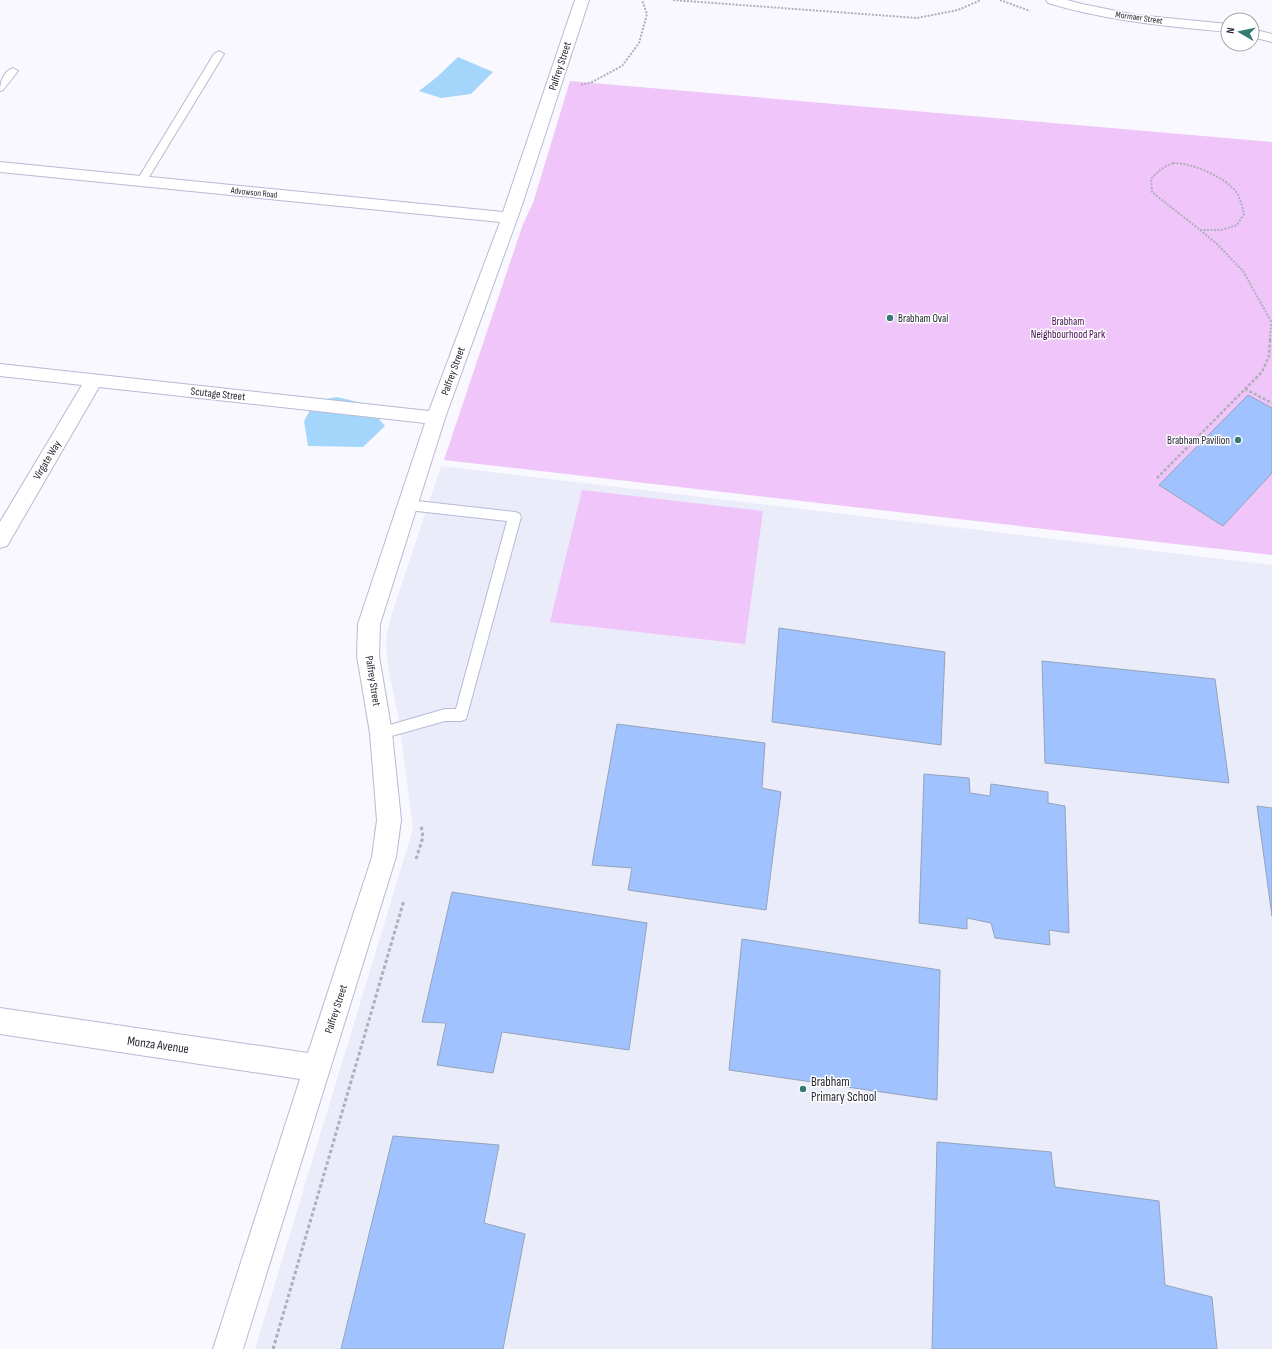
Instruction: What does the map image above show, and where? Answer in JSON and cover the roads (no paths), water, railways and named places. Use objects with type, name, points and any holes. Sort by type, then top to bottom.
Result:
[{"type":"street","name":"Palfrey Street","points":[[228,1349],[384,857],[389,820],[381,733],[368,656],[369,624],[436,418],[509,218],[582,0]]},
{"type":"street","name":"Mormaer Street","points":[[1053,0],[1079,8],[1136,19],[1220,26]]},
{"type":"street","points":[[1260,25],[1272,24]]},
{"type":"street","points":[[1260,35],[1272,38]]},
{"type":"street","name":"Advowson Road","points":[[0,167],[509,218]]},
{"type":"street","name":"Scutage Street","points":[[0,370],[436,418]]},
{"type":"street","name":"Virgate Way","points":[[0,540],[94,380]]},
{"type":"street","name":"Monza Avenue","points":[[0,1021],[317,1068]]},
{"type":"lane","points":[[141,182],[219,54]]},
{"type":"lane","points":[[0,88],[13,71]]},
{"type":"lane","points":[[381,733],[445,715],[461,715],[515,517],[408,506]]},
{"type":"water","points":[[458,57],[493,72],[471,94],[441,98],[419,91],[437,77]]},
{"type":"water","points":[[337,397],[366,404],[385,426],[363,447],[308,446],[304,421],[315,401]]},
{"type":"place","name":"Brabham Oval","points":[[890,318]]},
{"type":"place","name":"Brabham Pavilion","points":[[1238,440]]},
{"type":"place","name":"Brabham Primary School","points":[[803,1089]]},
{"type":"park label","name":"Brabham Neighbourhood Park","points":[[1068,327]]}]
